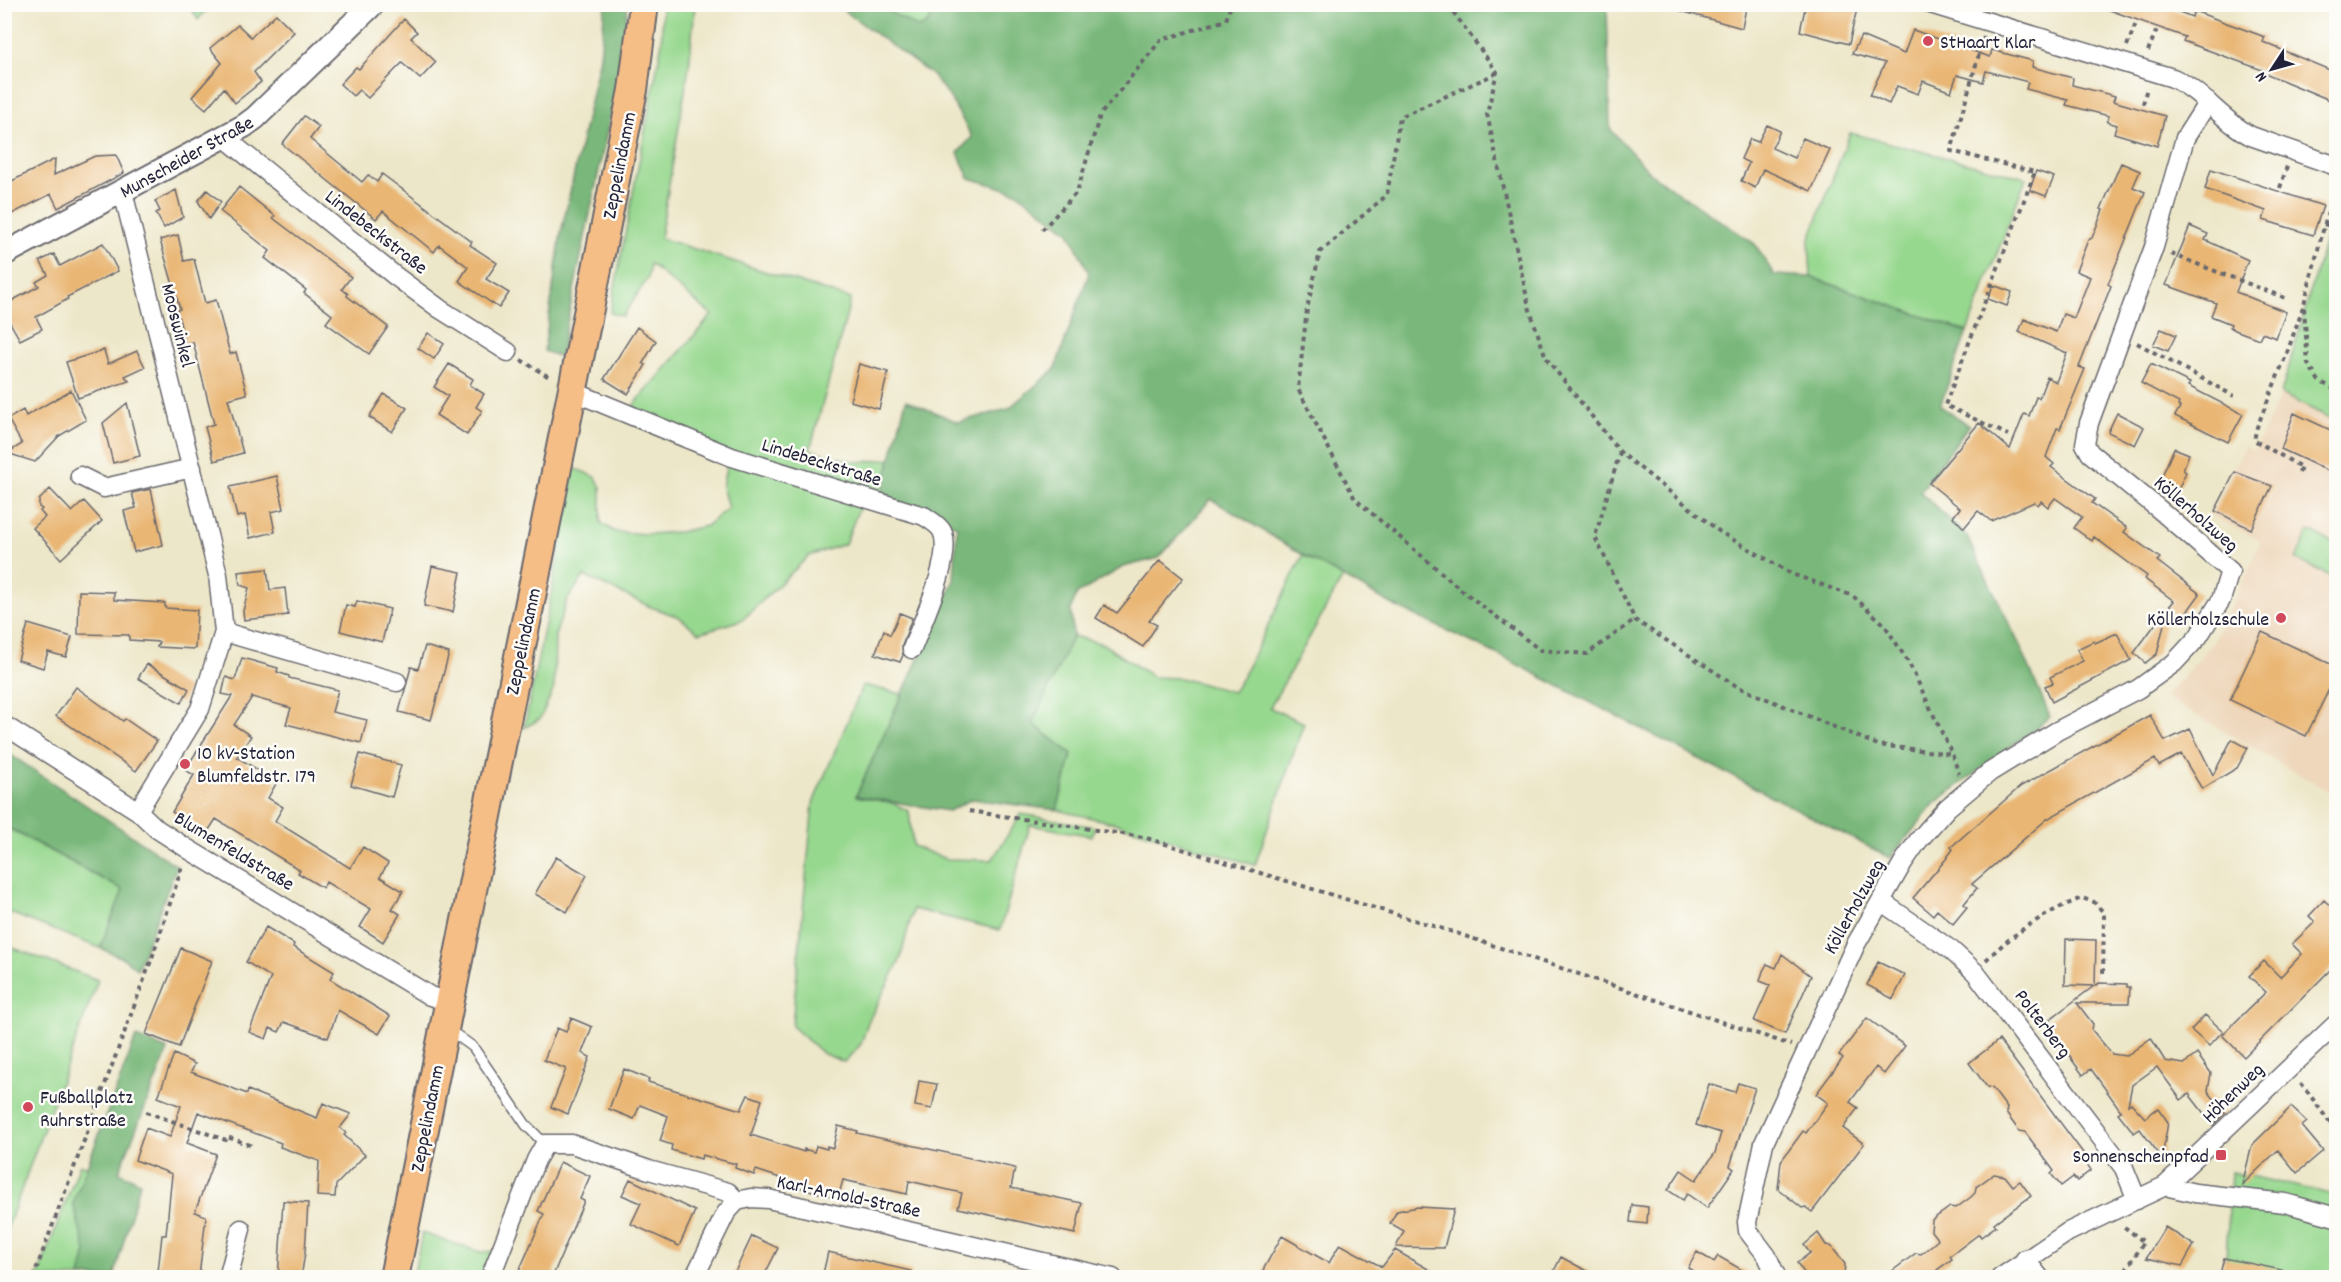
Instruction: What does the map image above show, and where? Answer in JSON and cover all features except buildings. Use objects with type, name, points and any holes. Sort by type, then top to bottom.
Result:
[{"type":"main road","name":"Zeppelindamm","points":[[394,1278],[633,90],[644,4]]},
{"type":"street","name":"Munscheider Straße","points":[[4,254],[123,192],[255,118],[373,4]]},
{"type":"street","points":[[1930,4],[2178,81],[2196,91],[2230,123],[2252,136],[2337,166]]},
{"type":"street","name":"Köllerholzweg","points":[[1777,1278],[1767,1257],[1748,1231],[1747,1222],[1764,1143],[1856,944],[1904,861],[1918,841],[1965,791],[2015,755],[2138,689],[2170,667],[2198,637],[2226,590],[2230,571],[2085,446],[2089,423],[2154,247],[2185,138],[2208,102]]},
{"type":"street","name":"Lindebeckstraße","points":[[224,137],[393,275],[440,309],[508,352]]},
{"type":"street","name":"Mooswinkel","points":[[123,192],[218,575],[224,632],[200,709],[138,811]]},
{"type":"street","name":"Lindebeckstraße","points":[[572,391],[732,457],[924,516],[941,529],[946,544],[942,568],[912,649]]},
{"type":"street","points":[[80,476],[104,488],[192,468]]},
{"type":"street","points":[[224,632],[397,682]]},
{"type":"street","name":"Blumenfeldstraße","points":[[4,725],[138,811],[157,829],[188,849],[430,996],[446,1014]]},
{"type":"street","name":"Polterberg","points":[[1882,902],[1951,950],[1975,972],[2124,1168],[2137,1200]]},
{"type":"street","name":"Höhenweg","points":[[2000,1278],[2068,1232],[2165,1186],[2337,1024]]},
{"type":"street","points":[[490,1278],[536,1160],[545,1144],[572,1144],[649,1170],[728,1192],[737,1201],[726,1213],[694,1278]]},
{"type":"street","points":[[2165,1186],[2194,1193],[2286,1203],[2337,1217]]},
{"type":"street","name":"Karl-Arnold-Straße","points":[[737,1201],[751,1198],[768,1199],[1113,1278]]},
{"type":"street","points":[[228,1278],[241,1229]]},
{"type":"street","points":[[2025,1259],[2040,1278]]},
{"type":"lane","points":[[446,1014],[473,1047],[526,1125],[545,1144]]},
{"type":"path","points":[[1042,230],[1077,192],[1100,115],[1161,40],[1226,20],[1231,4]]},
{"type":"path","points":[[1450,4],[1451,9],[1497,72],[1487,114],[1528,307],[1546,358],[1620,452],[1720,532],[1792,574],[1853,596],[1884,624],[1910,665],[1952,754],[1965,791]]},
{"type":"path","points":[[1989,21],[1951,151],[2035,172],[1945,405],[2008,435]]},
{"type":"path","points":[[2121,62],[2137,21]]},
{"type":"path","points":[[1497,72],[1400,117],[1387,195],[1320,252],[1307,309],[1298,389],[1355,500],[1464,592],[1540,650],[1587,654],[1635,620]]},
{"type":"path","points":[[2280,188],[2284,178]]},
{"type":"path","points":[[2299,473],[2301,467],[2254,440],[2256,427],[2287,353],[2304,304],[2337,178]]},
{"type":"path","points":[[2324,224],[2337,228]]},
{"type":"path","points":[[2154,247],[2288,299]]},
{"type":"path","points":[[2304,304],[2308,364],[2319,381],[2337,390]]},
{"type":"path","points":[[2123,336],[2234,396]]},
{"type":"path","points":[[508,352],[572,391]]},
{"type":"path","points":[[1620,452],[1595,537],[1635,620],[1738,687],[1878,745],[1952,754]]},
{"type":"path","points":[[969,811],[1143,837],[1453,932],[1806,1050]]},
{"type":"path","points":[[33,1278],[152,958],[188,849]]},
{"type":"path","points":[[1975,972],[2000,946],[2051,912],[2082,898],[2094,902],[2104,913],[2103,977]]},
{"type":"path","points":[[2290,1068],[2337,1131]]},
{"type":"path","points":[[146,1112],[226,1140],[227,1137],[250,1145],[251,1148]]},
{"type":"path","points":[[2108,1215],[2144,1242],[2121,1278]]},
{"type":"shaded area","name":"Köllerholzschule","points":[[2281,394],[2336,421],[2335,795],[2165,697],[2212,644],[2252,563],[2260,541],[2210,515],[2245,447],[2254,451]]},
{"type":"green space","points":[[940,4],[1478,5],[1477,12],[1542,4],[1607,5],[1610,129],[1652,175],[1755,244],[1774,275],[1811,277],[1967,332],[1940,406],[1969,425],[1920,492],[1966,535],[2021,648],[2050,717],[1935,803],[1890,858],[1503,657],[1397,607],[1303,555],[1211,499],[1159,558],[1123,567],[1077,594],[1071,608],[1073,636],[1032,723],[1072,754],[1057,810],[972,799],[949,811],[856,796],[954,580],[957,526],[881,497],[906,400],[958,422],[1008,409],[1055,369],[1089,273],[1069,232],[1016,192],[969,178],[958,153],[972,137],[949,96],[933,76],[842,9],[843,5],[877,5],[919,28],[927,24]]},
{"type":"green space","points":[[189,5],[210,5],[198,20]]},
{"type":"green space","points":[[605,5],[628,5],[616,88],[560,357],[544,351],[561,233],[600,57]]},
{"type":"green space","points":[[662,5],[695,5],[689,67],[660,238],[851,299],[810,450],[856,462],[891,459],[881,497],[860,506],[845,544],[809,556],[742,620],[699,633],[679,617],[651,607],[584,576],[567,600],[555,636],[554,688],[540,719],[524,728],[574,468],[596,477],[601,488],[601,523],[615,532],[648,534],[679,532],[706,526],[728,508],[722,486],[727,464],[681,446],[627,420],[634,405],[712,315],[650,264],[648,278],[623,316],[610,313],[662,42]]},
{"type":"green space","points":[[877,5],[940,5],[927,24],[919,29]]},
{"type":"green space","points":[[1850,133],[2026,178],[1967,332],[1811,277],[1809,241]]},
{"type":"green space","points":[[2328,230],[2336,232],[2336,421],[2281,394]]},
{"type":"green space","points":[[2309,531],[2336,544],[2336,579],[2296,559]]},
{"type":"green space","points":[[1303,555],[1343,577],[1270,708],[1304,723],[1255,865],[1114,823],[1057,810],[1072,754],[1032,723],[1073,636],[1103,644],[1153,677],[1180,678],[1233,692]]},
{"type":"green space","points":[[863,685],[902,694],[856,796],[892,803],[909,811],[913,846],[946,859],[992,860],[1021,814],[1095,827],[1092,836],[1030,825],[1000,930],[913,909],[900,960],[868,1022],[861,1044],[844,1062],[822,1053],[792,1026],[813,803]]},
{"type":"green space","points":[[5,751],[177,866],[137,969],[123,958],[100,948],[123,890],[5,826]]},
{"type":"green space","points":[[4,826],[124,890],[100,948],[5,911]]},
{"type":"green space","name":"Fußballplatz Ruhrstraße","points":[[4,945],[98,980],[5,1234]]},
{"type":"green space","points":[[136,1037],[168,1050],[119,1172],[140,1182],[114,1277],[80,1277],[86,1251],[73,1203]]},
{"type":"green space","points":[[80,1164],[139,1187],[105,1277],[37,1278]]},
{"type":"green space","points":[[2231,1172],[2336,1195],[2336,1277],[2311,1277],[2226,1260]]},
{"type":"green space","points":[[422,1233],[480,1252],[496,1251],[484,1277],[413,1278]]},
{"type":"place","name":"StHaart Klar","points":[[1928,41]]},
{"type":"place","name":"Köllerholzschule","points":[[2281,618]]},
{"type":"place","name":"10 kV-Station Blumfeldstr. 179","points":[[185,764]]},
{"type":"place","name":"Fußballplatz Ruhrstraße","points":[[28,1107]]},
{"type":"place","name":"Sonnenscheinpfad","points":[[2221,1155]]}]
